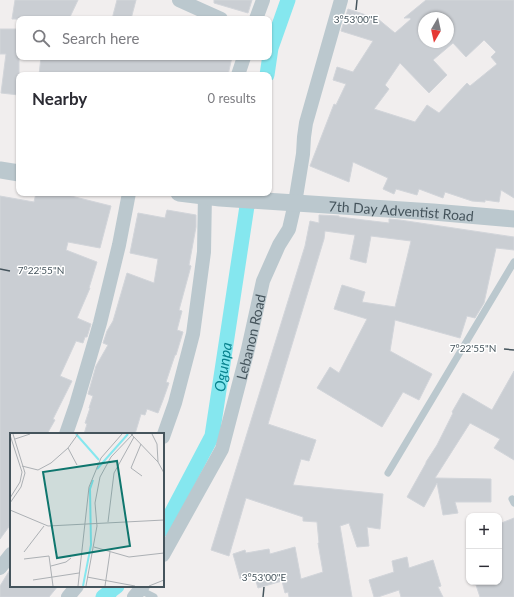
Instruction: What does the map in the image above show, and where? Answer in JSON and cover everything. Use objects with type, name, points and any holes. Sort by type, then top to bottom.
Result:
[{"type":"street","points":[[179,0],[214,16]]},
{"type":"street","points":[[257,16],[263,0]]},
{"type":"street","name":"Lebanon Road","points":[[164,554],[222,449],[248,349],[263,281],[279,245],[289,229],[292,203],[303,154],[306,123],[342,0]]},
{"type":"street","points":[[239,72],[243,60]]},
{"type":"street","points":[[0,170],[16,172]]},
{"type":"street","points":[[66,433],[100,322],[119,245],[127,196]]},
{"type":"street","points":[[164,434],[175,403],[193,334],[210,196]]},
{"type":"street","name":"7th Day Adventist Road","points":[[210,196],[514,219]]},
{"type":"street","points":[[0,568],[10,555]]},
{"type":"street","points":[[68,597],[77,587]]},
{"type":"lane","points":[[388,473],[514,262]]},
{"type":"lane","points":[[139,591],[154,597]]},
{"type":"building","points":[[15,0],[78,0],[70,16],[16,16],[16,19],[12,19]]},
{"type":"building","points":[[117,0],[136,0],[132,16],[113,16]]},
{"type":"building","points":[[214,0],[252,0],[248,13],[214,3]]},
{"type":"building","points":[[426,0],[514,0],[514,198],[501,190],[499,202],[485,200],[485,202],[472,201],[445,192],[443,198],[419,189],[417,195],[396,189],[394,194],[383,189],[388,178],[353,162],[349,182],[310,166],[334,104],[336,105],[346,84],[333,80],[337,67],[353,72],[373,41],[341,31],[348,9],[378,19],[395,33],[411,19],[404,18]],"holes":[[[418,12],[454,12],[454,44],[466,57],[484,40],[496,52],[491,57],[497,64],[470,86],[467,83],[439,113],[427,105],[415,122],[374,109],[389,89],[385,85],[400,63],[429,93],[447,75],[433,60],[447,48],[418,48]]]},
{"type":"building","points":[[0,29],[16,29],[16,60],[19,60],[19,72],[16,72],[16,95],[1,93],[6,54],[0,54]]},
{"type":"building","points":[[41,60],[231,60],[229,72],[39,72]]},
{"type":"building","points":[[0,196],[34,202],[35,196],[71,196],[111,206],[100,248],[68,242],[66,250],[97,262],[90,288],[77,318],[91,324],[87,337],[85,337],[83,343],[76,341],[60,376],[72,381],[48,433],[10,433],[10,525],[0,539]]},
{"type":"building","points":[[167,210],[196,215],[196,227],[189,265],[191,266],[179,310],[182,311],[177,330],[183,332],[166,382],[169,383],[163,400],[158,413],[147,409],[145,415],[141,414],[135,433],[84,433],[87,424],[85,423],[93,396],[88,394],[96,366],[108,345],[103,343],[107,331],[113,321],[127,273],[154,283],[158,259],[130,253],[138,213],[165,218]]},
{"type":"building","points":[[319,215],[339,216],[389,223],[389,219],[400,220],[514,237],[514,250],[496,248],[484,303],[475,318],[467,316],[460,338],[395,320],[390,351],[432,374],[419,400],[403,392],[382,427],[317,388],[330,367],[339,373],[367,319],[334,309],[342,285],[365,292],[362,302],[395,307],[411,241],[371,236],[366,263],[350,259],[355,235],[325,231],[324,239],[268,424],[316,440],[309,461],[301,459],[293,485],[383,494],[380,529],[367,527],[369,546],[357,547],[349,523],[340,526],[352,597],[289,597],[288,592],[285,593],[282,581],[258,588],[254,575],[240,579],[233,554],[245,550],[246,553],[269,549],[270,554],[295,547],[301,579],[323,572],[318,543],[317,522],[303,521],[303,517],[246,498],[229,556],[211,550],[305,246],[310,221],[319,223]]},
{"type":"building","points":[[514,371],[514,460],[494,448],[500,439],[470,423],[435,478],[491,479],[491,502],[455,502],[458,513],[443,515],[437,483],[424,507],[407,497],[437,445],[453,413],[452,412],[463,393],[492,410]]},
{"type":"building","points":[[514,518],[514,597],[480,597],[476,585],[502,585],[502,523]]},
{"type":"building","points":[[407,557],[409,568],[433,560],[441,586],[438,587],[443,597],[401,597],[399,590],[374,597],[369,580],[394,572],[392,561]]},
{"type":"building","points":[[10,570],[10,587],[57,587],[49,597],[0,597],[0,586]]},
{"type":"waterway","name":"Ogunpa","points":[[272,45],[288,0]]},
{"type":"waterway","name":"Ogunpa","points":[[267,72],[269,60]]},
{"type":"waterway","name":"Ogunpa","points":[[164,527],[212,436],[249,196]]},
{"type":"waterway","name":"Ogunpa","points":[[103,597],[116,587]]},
{"type":"waterway","name":"Ogunpa","points":[[111,590],[114,597]]}]
